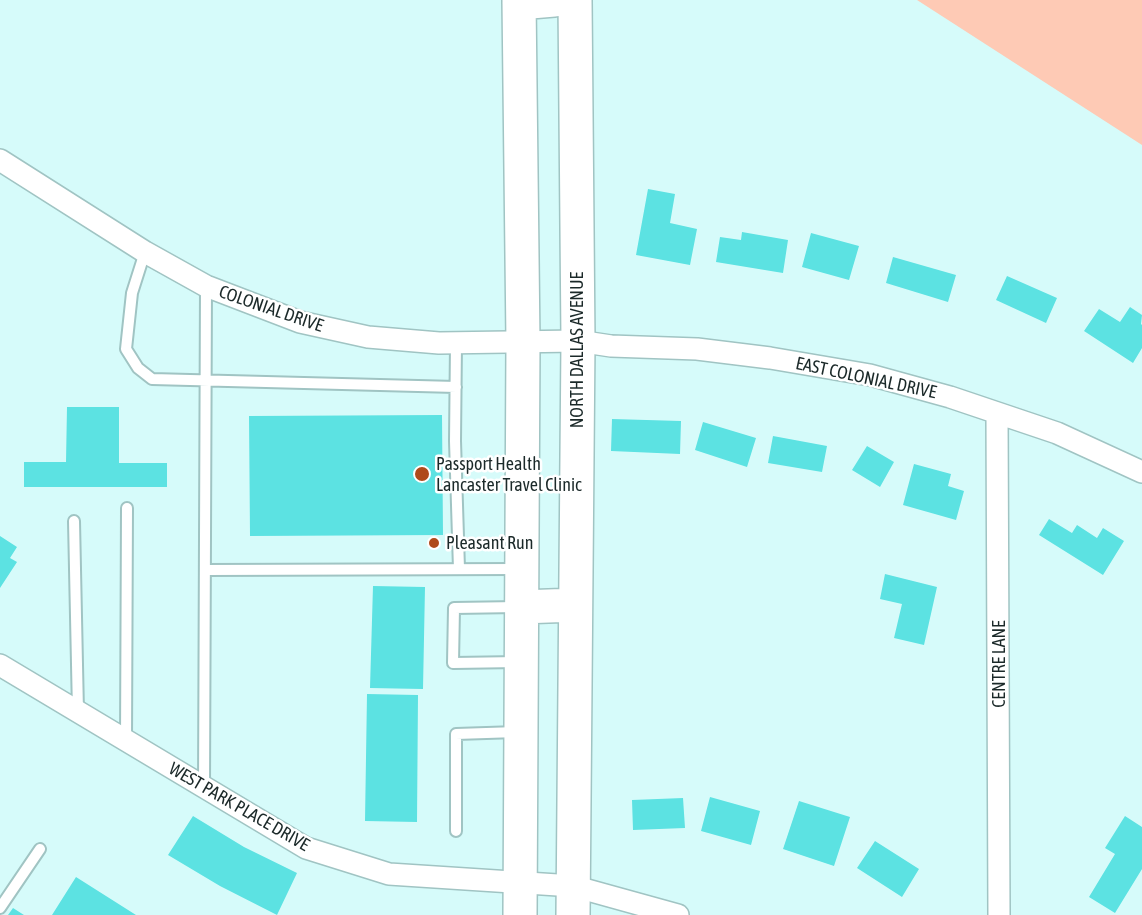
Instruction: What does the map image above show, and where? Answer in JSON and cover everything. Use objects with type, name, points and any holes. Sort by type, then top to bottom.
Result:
[{"type":"main road","points":[[520,915],[523,342],[519,2],[554,0]]},
{"type":"main road","name":"NORTH DALLAS AVENUE","points":[[573,900],[578,341],[575,0]]},
{"type":"main road","points":[[522,607],[575,605]]},
{"type":"street","name":"COLONIAL DRIVE","points":[[0,160],[145,252],[206,286],[300,322],[368,337],[439,343],[578,341]]},
{"type":"street","name":"EAST COLONIAL DRIVE","points":[[578,341],[611,346],[697,350],[870,375],[950,397],[1057,433],[1142,472]]},
{"type":"street","name":"CENTRE LANE","points":[[997,413],[999,915]]},
{"type":"street","name":"WEST PARK PLACE DRIVE","points":[[0,665],[306,848],[389,874],[520,883],[573,900],[678,915]]},
{"type":"lane","points":[[145,252],[132,293],[126,349],[138,368],[152,379],[456,387]]},
{"type":"lane","points":[[204,788],[206,286]]},
{"type":"lane","points":[[456,343],[455,441],[459,569]]},
{"type":"lane","points":[[126,741],[127,508]]},
{"type":"lane","points":[[74,520],[78,712]]},
{"type":"lane","points":[[204,570],[522,569]]},
{"type":"lane","points":[[521,662],[453,663],[454,608],[522,607]]},
{"type":"lane","points":[[456,831],[456,734],[521,732]]},
{"type":"lane","points":[[0,909],[40,849]]},
{"type":"shaded area","points":[[917,0],[1142,0],[1142,145]]},
{"type":"building","points":[[648,189],[675,194],[670,223],[697,229],[690,265],[636,255]]},
{"type":"building","points":[[742,232],[788,240],[783,273],[716,262],[720,237],[741,240]]},
{"type":"building","points":[[811,233],[859,246],[849,280],[802,267]]},
{"type":"building","points":[[893,257],[956,275],[948,302],[886,283]]},
{"type":"building","points":[[1007,276],[1057,298],[1046,323],[996,300]]},
{"type":"building","points":[[1130,307],[1142,315],[1142,348],[1133,363],[1084,331],[1099,309],[1120,322]]},
{"type":"building","points":[[67,407],[119,407],[119,463],[167,463],[167,487],[24,487],[24,462],[66,462]]},
{"type":"building","points":[[442,415],[443,535],[250,536],[249,416]]},
{"type":"building","points":[[612,419],[681,421],[680,454],[611,451]]},
{"type":"building","points":[[703,422],[756,438],[747,467],[695,450]]},
{"type":"building","points":[[773,436],[827,446],[822,472],[768,463]]},
{"type":"building","points":[[867,446],[894,462],[880,487],[852,470]]},
{"type":"building","points":[[914,464],[951,474],[948,486],[964,491],[956,520],[903,505]]},
{"type":"building","points":[[1049,519],[1072,533],[1077,525],[1097,538],[1103,528],[1124,541],[1103,575],[1039,535]]},
{"type":"building","points":[[0,536],[17,547],[10,558],[17,562],[0,588]]},
{"type":"building","points":[[885,574],[937,587],[924,645],[894,638],[902,604],[880,599]]},
{"type":"building","points":[[373,586],[425,587],[423,689],[370,688]]},
{"type":"building","points":[[367,694],[418,695],[417,822],[365,821]]},
{"type":"building","points":[[710,797],[760,811],[751,845],[701,831]]},
{"type":"building","points":[[683,798],[685,828],[633,830],[632,800]]},
{"type":"building","points":[[799,801],[850,817],[834,866],[783,849]]},
{"type":"building","points":[[193,816],[244,847],[297,873],[277,915],[220,886],[168,855]]},
{"type":"building","points":[[1125,816],[1142,827],[1142,869],[1115,913],[1089,897],[1115,854],[1105,848]]},
{"type":"building","points":[[875,841],[919,869],[902,897],[857,868]]},
{"type":"building","points":[[76,877],[136,915],[52,915]]},
{"type":"building","points":[[13,908],[24,915],[8,915]]},
{"type":"place","name":"Passport Health Lancaster Travel Clinic","points":[[422,474]]},
{"type":"place","name":"Pleasant Run","points":[[434,543]]}]
